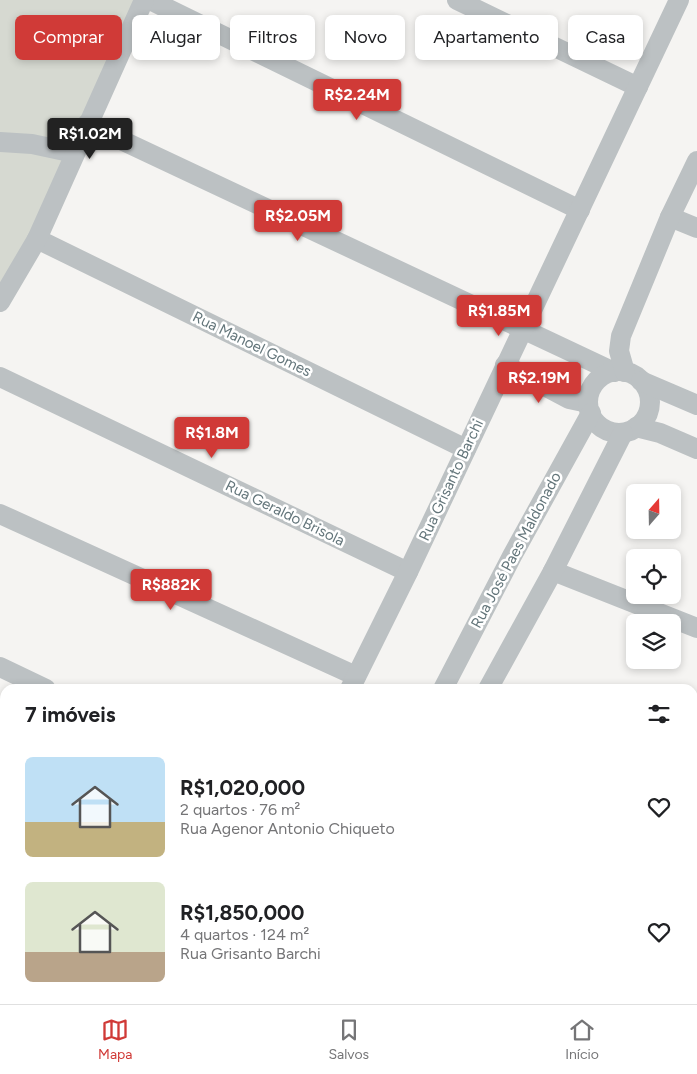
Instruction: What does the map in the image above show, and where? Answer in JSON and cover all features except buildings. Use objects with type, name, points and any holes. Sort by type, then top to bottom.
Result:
[{"type":"street","points":[[0,302],[37,239],[144,0]]},
{"type":"street","points":[[150,0],[580,210]]},
{"type":"street","points":[[457,0],[638,87]]},
{"type":"street","name":"Rua Grisanto Barchi","points":[[353,682],[408,572],[679,0]]},
{"type":"street","points":[[87,124],[523,328],[697,405]]},
{"type":"street","points":[[0,142],[32,144],[74,153]]},
{"type":"street","points":[[491,684],[630,430],[643,422],[650,406],[646,389],[627,375],[619,352],[621,336],[670,217],[697,162]]},
{"type":"street","points":[[670,217],[697,228]]},
{"type":"street","name":"Rua Manoel Gomes","points":[[37,239],[466,449]]},
{"type":"street","points":[[505,366],[589,408]]},
{"type":"street","points":[[627,375],[598,379],[592,386],[589,395],[589,408],[594,420],[608,431],[630,430],[660,434],[697,449]]},
{"type":"street","name":"Rua Geraldo Brisola","points":[[0,377],[408,572]]},
{"type":"street","name":"Rua José Paes Maldonado","points":[[446,684],[589,408]]},
{"type":"street","points":[[0,514],[353,682]]},
{"type":"street","points":[[554,570],[697,628]]},
{"type":"street","points":[[0,667],[36,684]]},
{"type":"shaded area","points":[[0,0],[141,0],[134,15],[132,15],[132,20],[122,42],[122,15],[15,15],[15,60],[114,60],[34,239],[0,290]]}]
